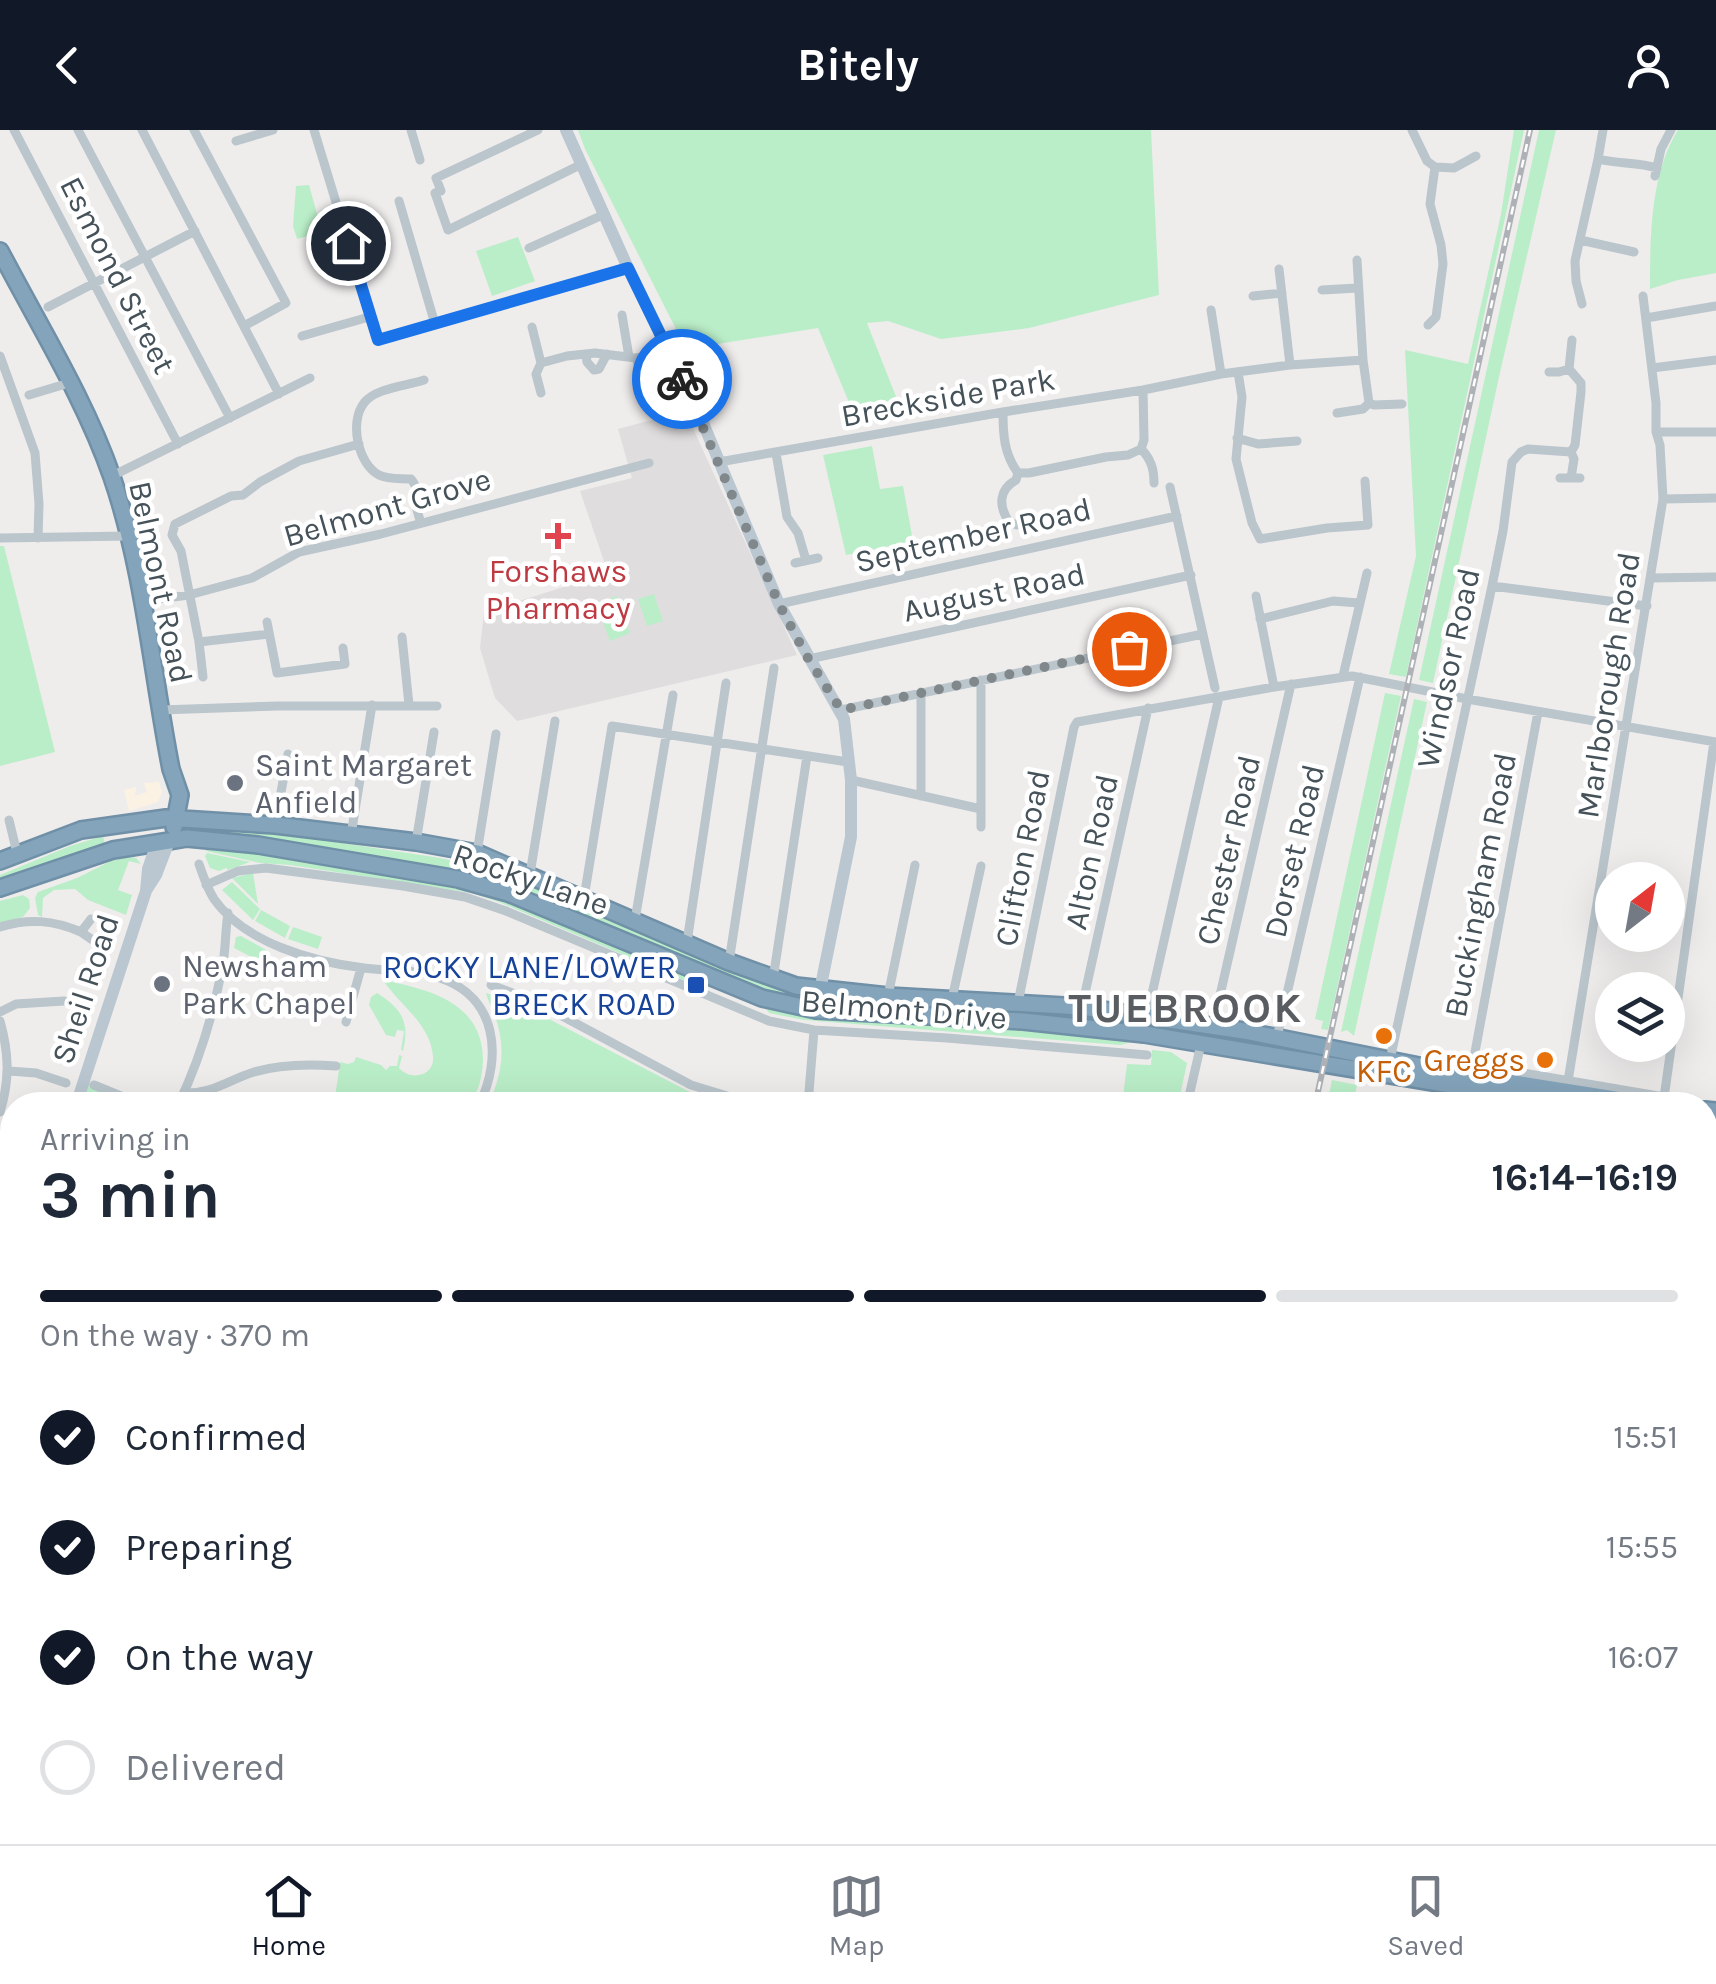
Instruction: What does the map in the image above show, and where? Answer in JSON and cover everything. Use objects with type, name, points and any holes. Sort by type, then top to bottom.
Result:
[{"type":"highway","name":"Belmont Road","points":[[2,261],[69,383],[112,476],[128,536],[172,769],[172,818],[163,842]]},
{"type":"highway","name":"Rocky Lane","points":[[0,861],[81,830],[172,818],[275,825],[416,842],[477,853],[728,962],[796,986],[888,996],[1082,1007],[1214,1026],[1390,1060],[1465,1086]]},
{"type":"highway","name":"Rocky Lane","points":[[0,888],[112,850],[191,838],[258,845],[458,879],[508,893],[762,998],[816,1010],[1023,1021],[1144,1034],[1465,1086]]},
{"type":"highway","points":[[1201,1044],[1214,1026]]},
{"type":"highway","points":[[1465,1086],[1538,1092]]},
{"type":"highway","points":[[1465,1086],[1498,1092]]},
{"type":"street","name":"Esmond Street","points":[[14,130],[178,444]]},
{"type":"street","points":[[78,130],[230,418]]},
{"type":"street","points":[[142,130],[279,394]]},
{"type":"street","points":[[194,130],[286,304],[244,326]]},
{"type":"street","points":[[236,141],[247,134],[273,130]]},
{"type":"street","points":[[314,130],[378,340],[628,268]]},
{"type":"street","points":[[420,160],[412,133],[425,130]]},
{"type":"street","points":[[538,130],[436,178],[441,191],[435,193],[448,230],[582,164]]},
{"type":"street","points":[[566,130],[698,411],[779,604],[844,719],[851,780],[851,837],[816,1010]]},
{"type":"street","points":[[1412,130],[1427,161],[1435,167],[1454,168],[1476,156]]},
{"type":"street","points":[[1582,304],[1574,271],[1603,130]]},
{"type":"street","points":[[1598,159],[1644,164],[1656,172],[1670,130]]},
{"type":"street","points":[[1435,167],[1430,204],[1442,245],[1443,264],[1432,321],[1448,322]]},
{"type":"street","points":[[400,202],[436,324]]},
{"type":"street","points":[[528,248],[605,214]]},
{"type":"street","points":[[48,307],[195,231]]},
{"type":"street","points":[[1580,240],[1630,251],[1622,264]]},
{"type":"street","points":[[1337,413],[1364,409],[1369,403],[1357,260]]},
{"type":"street","points":[[1279,269],[1290,365]]},
{"type":"street","points":[[1322,290],[1358,288]]},
{"type":"street","points":[[1566,294],[1578,291]]},
{"type":"street","points":[[1253,296],[1282,293]]},
{"type":"street","name":"Marlborough Road","points":[[1568,1081],[1663,499],[1643,296]]},
{"type":"street","points":[[1646,318],[1716,306]]},
{"type":"street","points":[[1210,310],[1221,374]]},
{"type":"street","points":[[622,315],[633,357],[650,397]]},
{"type":"street","points":[[302,336],[369,316]]},
{"type":"street","points":[[532,327],[542,363],[536,374],[542,393]]},
{"type":"street","points":[[1570,478],[1581,392],[1581,383],[1569,369],[1572,340]]},
{"type":"street","points":[[542,363],[586,354],[647,356],[666,344]]},
{"type":"street","points":[[586,354],[586,362],[599,370],[607,354]]},
{"type":"street","points":[[0,356],[35,453],[40,504],[38,538]]},
{"type":"street","name":"Breckside Park","points":[[719,462],[1221,374],[1363,360]]},
{"type":"street","points":[[1652,368],[1716,360]]},
{"type":"street","points":[[1549,372],[1569,369]]},
{"type":"street","points":[[1238,372],[1242,396],[1236,459],[1252,523],[1260,539],[1368,525],[1365,481]]},
{"type":"street","points":[[112,476],[310,378]]},
{"type":"street","points":[[420,523],[418,492],[411,479],[388,478],[370,468],[359,444],[356,420],[373,395],[424,380]]},
{"type":"street","points":[[29,395],[69,383]]},
{"type":"street","points":[[1141,450],[1143,390]]},
{"type":"street","points":[[1369,403],[1402,404]]},
{"type":"street","points":[[1003,412],[1003,438],[1018,473],[1002,492],[1004,515],[1008,522],[1018,525]]},
{"type":"street","points":[[1656,432],[1716,432]]},
{"type":"street","points":[[1237,438],[1258,444],[1297,441]]},
{"type":"street","points":[[203,677],[181,551],[172,534],[175,524],[231,496],[243,495],[299,461],[359,444]]},
{"type":"street","name":"Windsor Road","points":[[1390,1060],[1492,586],[1512,462],[1528,449],[1571,452]]},
{"type":"street","points":[[1018,473],[1029,474],[1141,450]]},
{"type":"street","points":[[1141,450],[1154,470],[1154,483]]},
{"type":"street","points":[[776,453],[787,517],[812,559],[795,563]]},
{"type":"street","name":"Belmont Grove","points":[[141,601],[189,595],[252,578],[299,552],[649,462]]},
{"type":"street","points":[[1147,1016],[1217,692],[1170,487]]},
{"type":"street","points":[[1663,499],[1716,498]]},
{"type":"street","name":"September Road","points":[[779,604],[1177,516]]},
{"type":"street","points":[[0,538],[128,536]]},
{"type":"street","points":[[1343,676],[1366,573]]},
{"type":"street","name":"August Road","points":[[809,659],[1190,575]]},
{"type":"street","points":[[1651,578],[1716,578]]},
{"type":"street","points":[[1492,586],[1646,606]]},
{"type":"street","points":[[1256,596],[1274,687]]},
{"type":"street","points":[[1260,619],[1337,600],[1359,604]]},
{"type":"street","points":[[267,622],[277,673],[345,664],[343,648]]},
{"type":"street","points":[[199,642],[269,634]]},
{"type":"street","points":[[841,710],[1203,634]]},
{"type":"street","points":[[402,638],[409,705]]},
{"type":"street","points":[[728,962],[774,668]]},
{"type":"street","points":[[1148,708],[1217,692],[1360,677],[1467,700],[1715,742],[1662,1092]]},
{"type":"street","name":"Dorset Road","points":[[1277,1037],[1360,677]]},
{"type":"street","points":[[981,680],[982,827]]},
{"type":"street","points":[[686,942],[726,682]]},
{"type":"street","name":"Chester Road","points":[[1214,1026],[1290,684]]},
{"type":"street","points":[[921,692],[921,796]]},
{"type":"street","points":[[635,920],[673,695]]},
{"type":"street","points":[[351,836],[372,705]]},
{"type":"street","points":[[160,710],[437,706]]},
{"type":"street","name":"Clifton Road","points":[[1018,1003],[1076,723],[1148,708]]},
{"type":"street","name":"Alton Road","points":[[1082,1007],[1148,708]]},
{"type":"street","name":"Buckingham Road","points":[[1465,1086],[1473,1063],[1538,712]]},
{"type":"street","points":[[530,874],[555,721]]},
{"type":"street","points":[[584,898],[612,726],[848,762]]},
{"type":"street","points":[[416,842],[434,732]]},
{"type":"street","points":[[477,853],[496,734]]},
{"type":"street","points":[[275,825],[288,754]]},
{"type":"street","points":[[773,979],[807,756]]},
{"type":"street","points":[[851,780],[981,808]]},
{"type":"street","points":[[9,820],[17,853]]},
{"type":"street","name":"Sheil Road","points":[[80,1092],[146,891],[148,869],[163,842]]},
{"type":"street","points":[[199,864],[216,902],[246,929],[280,948],[320,961],[440,978],[459,987],[487,1020],[492,1038],[494,1064],[486,1092]]},
{"type":"street","points":[[888,996],[915,865]]},
{"type":"street","points":[[952,999],[981,866]]},
{"type":"street","name":"Belmont Drive","points":[[206,885],[238,871],[266,868],[465,897],[769,1021],[814,1030],[1147,1055]]},
{"type":"street","points":[[184,1092],[202,1044],[223,964],[228,913]]},
{"type":"street","points":[[81,932],[91,919]]},
{"type":"street","points":[[0,928],[47,921],[81,932],[94,941]]},
{"type":"street","points":[[346,1022],[361,968]]},
{"type":"street","points":[[490,985],[534,1000],[691,1084],[716,1092]]},
{"type":"street","points":[[0,1012],[16,1004],[64,1000]]},
{"type":"street","points":[[49,1003],[50,1018]]},
{"type":"street","points":[[0,1021],[8,1054],[6,1092]]},
{"type":"street","points":[[808,1092],[814,1030]]},
{"type":"street","points":[[1190,1092],[1201,1044]]},
{"type":"street","points":[[206,1092],[277,1067],[336,1066]]},
{"type":"street","points":[[1465,1086],[1483,1066],[1616,1092]]},
{"type":"street","points":[[9,1071],[66,1083]]},
{"type":"street","points":[[40,1089],[44,1076]]},
{"type":"street","points":[[94,1085],[111,1092]]},
{"type":"shaded area","points":[[685,411],[797,655],[517,721],[495,698],[480,648],[484,612],[608,573],[580,491],[632,478],[618,429]]},
{"type":"shaded area","points":[[159,782],[162,792],[158,802],[129,811],[124,790],[136,787],[135,796],[147,792],[144,783]]},
{"type":"green space","points":[[578,130],[1151,130],[1159,295],[1029,328],[941,339],[888,321],[867,323],[904,417],[858,424],[818,328],[686,349]]},
{"type":"green space","points":[[1514,130],[1524,130],[1406,677],[1389,674],[1416,556],[1405,350],[1468,364],[1501,214]]},
{"type":"green space","points":[[1539,130],[1556,130],[1433,683],[1419,680]]},
{"type":"green space","points":[[1678,130],[1716,130],[1716,273],[1650,289],[1651,228],[1657,186]]},
{"type":"green space","points":[[309,185],[322,232],[297,239],[293,226],[296,186]]},
{"type":"green space","points":[[518,237],[535,281],[492,296],[476,251]]},
{"type":"green space","points":[[872,446],[880,489],[903,486],[913,541],[846,555],[823,455]]},
{"type":"green space","points":[[0,546],[4,546],[55,752],[0,766]]},
{"type":"green space","points":[[654,594],[663,621],[647,626],[638,599]]},
{"type":"green space","points":[[617,596],[630,633],[610,641],[596,603]]},
{"type":"green space","points":[[1385,693],[1401,696],[1328,1030],[1321,1029],[1323,1021],[1315,1019]]},
{"type":"green space","points":[[1414,699],[1427,702],[1354,1036],[1347,1030],[1341,1032]]},
{"type":"green space","points":[[224,825],[485,868],[747,979],[793,992],[792,997],[761,990],[747,984],[747,980],[744,985],[561,908],[224,835]]},
{"type":"green space","points":[[103,836],[106,847],[0,885],[0,875]]},
{"type":"green space","points":[[206,847],[473,887],[667,964],[689,978],[688,982],[472,893],[260,863],[206,851]]},
{"type":"green space","points":[[207,853],[250,862],[219,871],[210,868]]},
{"type":"green space","points":[[128,857],[141,864],[129,861],[118,890],[132,895],[126,915],[88,900],[75,889],[54,890],[43,898],[42,917],[38,915],[38,892]]},
{"type":"green space","points":[[253,873],[258,904],[232,878]]},
{"type":"green space","points":[[232,882],[260,909],[253,920],[222,890]]},
{"type":"green space","points":[[23,895],[29,899],[30,908],[23,917],[0,923],[0,901]]},
{"type":"green space","points":[[261,910],[290,926],[285,938],[255,921]]},
{"type":"green space","points":[[293,927],[322,937],[318,949],[288,939]]},
{"type":"green space","points":[[236,937],[270,952],[265,964],[234,948]]},
{"type":"green space","points":[[383,980],[435,994],[464,1012],[481,1041],[483,1061],[476,1092],[336,1092],[340,1062],[348,1064],[356,1057],[386,1070],[397,1066],[399,1055],[402,1056],[399,1068],[409,1075],[421,1075],[430,1069],[433,1056],[426,1034]]},
{"type":"green space","points":[[377,993],[402,1017],[405,1032],[403,1051],[404,1031],[397,1030],[395,1037],[386,1035],[369,1005]]},
{"type":"green space","points":[[486,993],[516,1002],[690,1092],[493,1092],[500,1066],[498,1026]]},
{"type":"green space","points":[[762,1003],[850,1020],[957,1022],[1172,1043],[1172,1048],[804,1020],[769,1013]]},
{"type":"green space","points":[[896,1003],[1038,1009],[1171,1025],[1169,1032],[896,1007]]},
{"type":"green space","points":[[1152,1050],[1171,1052],[1187,1063],[1181,1092],[1124,1092],[1127,1064],[1151,1065]]},
{"type":"green space","points":[[1332,1080],[1357,1085],[1356,1092],[1330,1092]]},
{"type":"green space","points":[[84,1081],[111,1092],[80,1092]]},
{"type":"railway","points":[[1318,1092],[1530,130]]},
{"type":"way so far","points":[[682,379],[779,604],[841,710],[1129,649]]},
{"type":"place","name":"Forshaws Pharmacy","points":[[558,536]]},
{"type":"place","name":"Saint Margaret Anfield","points":[[235,783]]},
{"type":"place","name":"Newsham Park Chapel","points":[[162,984]]},
{"type":"place","name":"ROCKY LANE/LOWER BRECK ROAD","points":[[696,985]]},
{"type":"place","name":"KFC","points":[[1384,1036]]},
{"type":"place","name":"Greggs","points":[[1545,1060]]},
{"type":"district","name":"TUEBROOK","points":[[1186,1007]]},
{"type":"route","points":[[348,243],[378,340],[628,268],[682,379]]}]
